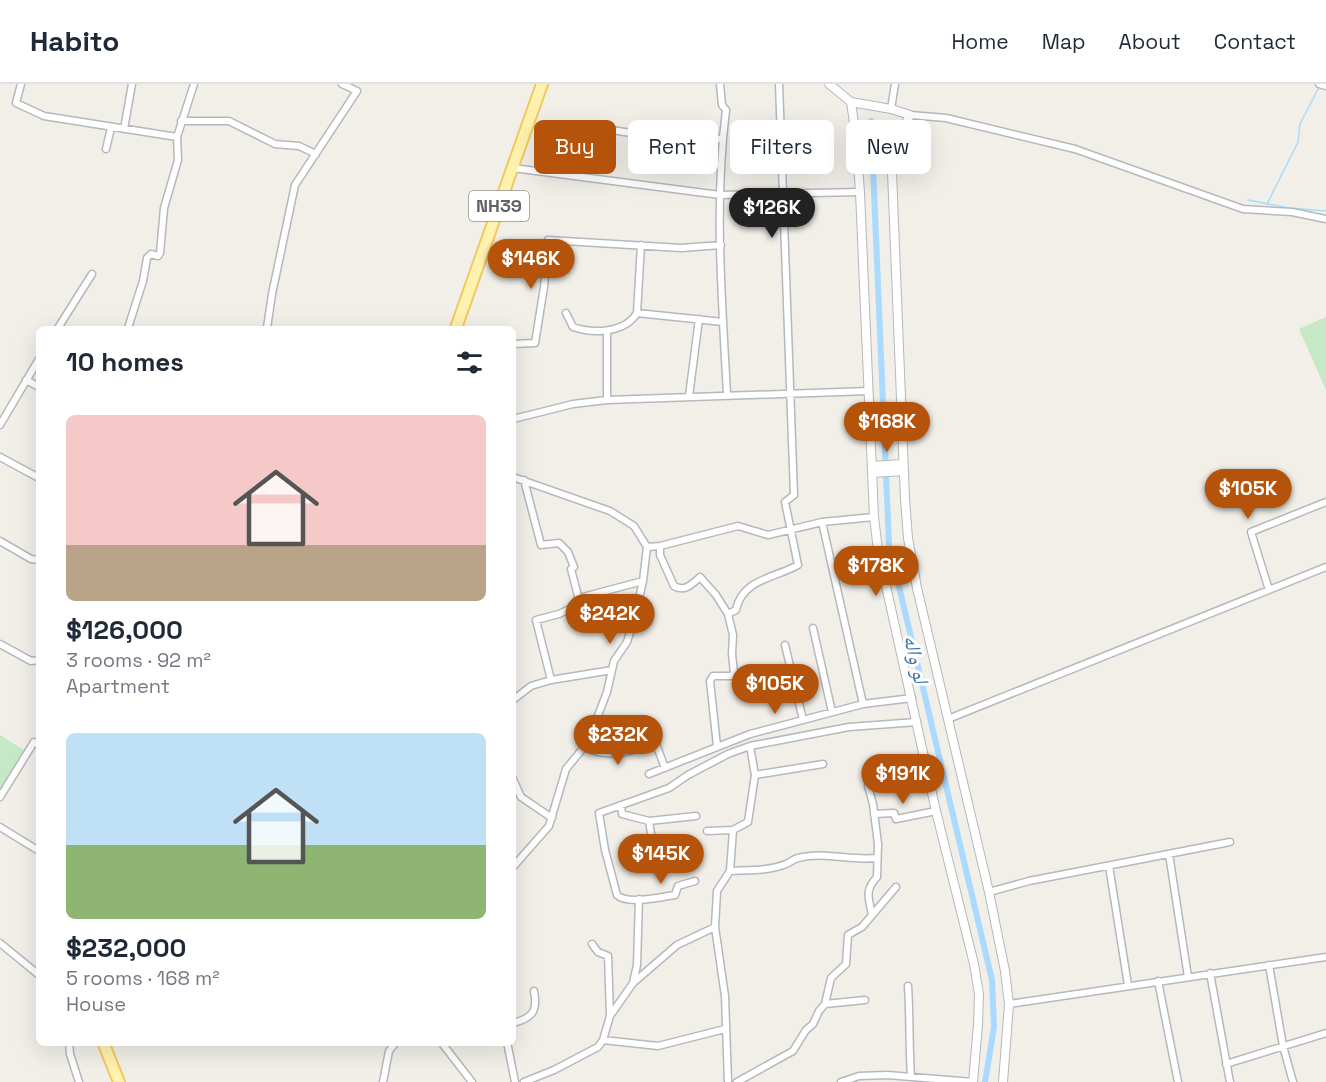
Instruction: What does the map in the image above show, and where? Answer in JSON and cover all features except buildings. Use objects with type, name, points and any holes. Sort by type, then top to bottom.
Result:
[{"type":"main road","name":"NH39","points":[[457,326],[542,84]]},
{"type":"main road","points":[[105,1046],[119,1082]]},
{"type":"street","points":[[21,84],[16,103],[44,116],[111,128],[177,136]]},
{"type":"street","points":[[124,129],[132,84]]},
{"type":"street","points":[[129,326],[143,281],[147,258],[151,254],[158,256],[160,253],[164,208],[178,160],[177,136],[194,84]]},
{"type":"street","points":[[267,326],[295,185],[357,91],[342,84]]},
{"type":"street","points":[[720,84],[722,105],[726,110],[722,139],[720,195],[723,322],[728,394]]},
{"type":"street","points":[[728,614],[736,610],[738,599],[750,586],[765,577],[785,572],[798,565],[785,502],[794,495],[779,84]]},
{"type":"street","points":[[829,84],[851,102],[910,115],[946,118],[1075,149],[1243,209],[1292,212],[1326,219]]},
{"type":"street","points":[[891,109],[895,84]]},
{"type":"street","points":[[1319,84],[1326,86]]},
{"type":"street","points":[[841,1082],[859,1076],[886,1075],[973,1082],[979,994],[975,964],[936,811],[878,550],[874,517],[860,192],[851,102]]},
{"type":"street","points":[[910,115],[897,142],[892,172],[903,468],[908,538],[1005,971],[1009,1004],[1003,1082]]},
{"type":"street","points":[[181,121],[229,121],[275,144],[299,146],[316,154]]},
{"type":"street","points":[[106,149],[111,128]]},
{"type":"street","points":[[616,131],[651,136],[722,139]]},
{"type":"street","points":[[513,168],[720,195],[860,192]]},
{"type":"street","points":[[516,344],[535,343],[548,240],[681,248],[721,245]]},
{"type":"street","points":[[566,313],[573,327],[607,331],[632,321],[637,313],[641,245]]},
{"type":"street","points":[[59,326],[92,274]]},
{"type":"street","points":[[637,313],[723,322]]},
{"type":"street","points":[[689,396],[699,319]]},
{"type":"street","points":[[607,331],[607,400]]},
{"type":"street","points":[[0,425],[36,364]]},
{"type":"street","points":[[26,380],[36,385]]},
{"type":"street","points":[[516,418],[573,404],[607,400],[728,394],[869,391]]},
{"type":"street","points":[[0,457],[36,476]]},
{"type":"street","points":[[872,470],[903,468]]},
{"type":"street","points":[[516,478],[610,511],[634,526],[647,547],[643,581],[634,620],[627,642],[614,661],[607,692],[584,747],[566,769],[549,826],[516,864]]},
{"type":"street","points":[[524,480],[541,545],[559,543],[568,552],[574,567],[571,569],[580,604],[559,614],[536,620],[551,680]]},
{"type":"street","points":[[1269,590],[1251,532],[1326,502]]},
{"type":"street","points":[[647,547],[660,546],[738,526],[768,535],[822,522],[874,517]]},
{"type":"street","points":[[822,522],[863,704]]},
{"type":"street","points":[[0,541],[36,560]]},
{"type":"street","points":[[660,546],[660,555],[674,586],[680,590],[689,587],[700,577],[716,595],[728,614],[733,635],[734,673],[732,676],[713,676],[710,681],[717,746]]},
{"type":"street","points":[[948,719],[1326,567]]},
{"type":"street","points":[[579,598],[643,581]]},
{"type":"street","points":[[813,628],[832,712]]},
{"type":"street","points":[[0,644],[31,661],[36,660]]},
{"type":"street","points":[[785,645],[803,720]]},
{"type":"street","points":[[516,696],[531,686],[551,680],[612,670]]},
{"type":"street","points":[[649,774],[750,734],[863,704],[912,698]]},
{"type":"street","points":[[695,881],[678,886],[675,895],[629,901],[620,898],[617,895],[605,850],[599,813],[669,788],[728,754],[750,746],[849,727],[917,722]]},
{"type":"street","points":[[0,797],[34,742],[36,743]]},
{"type":"street","points":[[584,747],[599,754],[611,755],[656,744],[665,768]]},
{"type":"street","points":[[707,831],[733,831],[747,822],[755,775],[750,746]]},
{"type":"street","points":[[755,775],[823,764]]},
{"type":"street","points":[[516,786],[521,797],[552,818]]},
{"type":"street","points":[[868,786],[878,844],[876,858],[878,877],[871,884],[868,893],[872,915]]},
{"type":"street","points":[[621,805],[622,814],[648,821],[696,816]]},
{"type":"street","points":[[874,814],[894,813],[896,819],[936,811]]},
{"type":"street","points":[[648,821],[655,858]]},
{"type":"street","points":[[0,827],[36,849]]},
{"type":"street","points":[[728,1082],[725,996],[715,927],[717,891],[730,871],[733,831]]},
{"type":"street","points":[[989,892],[1029,881],[1230,842]]},
{"type":"street","points":[[1169,854],[1188,976]]},
{"type":"street","points":[[730,871],[772,868],[786,864],[795,858],[829,855],[876,858]]},
{"type":"street","points":[[1109,866],[1128,985]]},
{"type":"street","points":[[737,1082],[793,1051],[825,1004],[831,978],[847,961],[848,935],[862,927],[896,887]]},
{"type":"street","points":[[633,982],[637,964],[639,899]]},
{"type":"street","points":[[524,1082],[554,1070],[598,1047],[603,1040],[610,1016],[633,982],[677,945],[715,927]]},
{"type":"street","points":[[0,943],[36,973]]},
{"type":"street","points":[[592,944],[598,952],[608,956],[610,1016]]},
{"type":"street","points":[[1009,1004],[1326,957]]},
{"type":"street","points":[[1269,965],[1283,1046],[1293,1082]]},
{"type":"street","points":[[1210,974],[1230,1082]]},
{"type":"street","points":[[1158,981],[1178,1082]]},
{"type":"street","points":[[908,987],[911,1077]]},
{"type":"street","points":[[516,1022],[531,1016],[536,1001],[534,991]]},
{"type":"street","points":[[825,1004],[865,1000]]},
{"type":"street","points":[[603,1040],[658,1046],[725,1029]]},
{"type":"street","points":[[1226,1064],[1326,1033]]},
{"type":"street","points":[[69,1046],[80,1082]]},
{"type":"street","points":[[382,1082],[389,1051],[393,1046]]},
{"type":"street","points":[[444,1046],[472,1082]]},
{"type":"street","points":[[508,1046],[515,1082]]},
{"type":"green space","points":[[1326,317],[1326,390],[1299,329]]},
{"type":"green space","points":[[0,735],[24,750],[0,791]]},
{"type":"waterway","points":[[1267,204],[1298,142],[1300,124],[1318,89]]},
{"type":"waterway","name":"لو واله","points":[[873,174],[889,544],[992,980],[994,1027],[985,1082]]},
{"type":"waterway","points":[[1248,200],[1289,208],[1326,211]]}]
